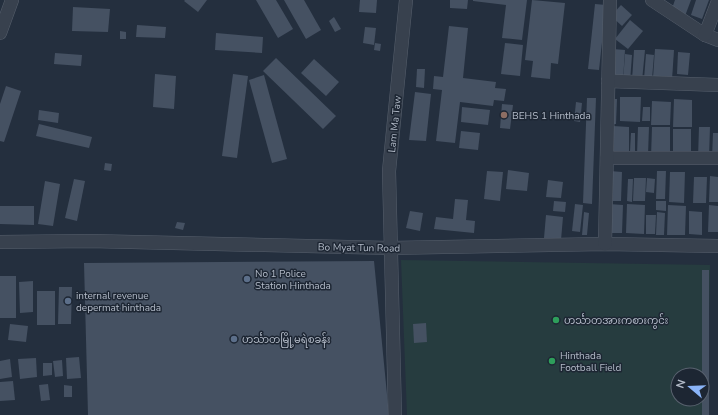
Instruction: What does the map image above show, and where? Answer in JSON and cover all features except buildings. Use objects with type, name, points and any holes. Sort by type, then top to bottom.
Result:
[{"type":"street","points":[[0,33],[12,0]]},
{"type":"street","name":"Lam Ma Taw","points":[[395,415],[389,171],[406,0]]},
{"type":"street","points":[[605,244],[610,0]]},
{"type":"street","points":[[652,0],[705,35],[718,40]]},
{"type":"street","points":[[705,35],[718,1]]},
{"type":"street","points":[[608,81],[718,85]]},
{"type":"street","points":[[607,158],[718,158]]},
{"type":"street","name":"Bo Myat Tun Road","points":[[0,242],[98,241],[390,248],[605,244],[718,246]]},
{"type":"green space","name":"ဟင်္သာတအားကစားကွင်း","points":[[401,260],[710,265],[708,367],[670,367],[670,407],[707,407],[707,415],[407,415]]},
{"type":"place","name":"BEHS 1 Hinthada","points":[[504,115]]},
{"type":"place","name":"No 1 Police Station Hinthada","points":[[247,279]]},
{"type":"place","name":"internal revenue depermat hinthada","points":[[68,301]]},
{"type":"place","name":"ဟင်္သာတအားကစားကွင်း","points":[[556,320]]},
{"type":"place","name":"ဟင်္သာတမြို့မရဲစခန်း","points":[[234,339]]},
{"type":"place","name":"Hinthada Football Field","points":[[552,361]]}]
